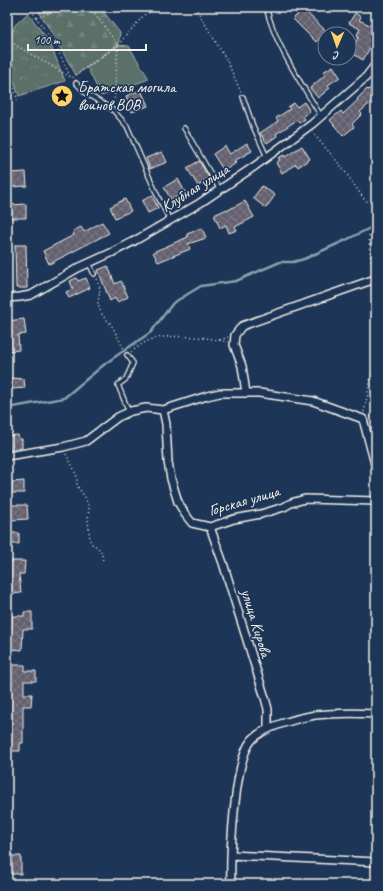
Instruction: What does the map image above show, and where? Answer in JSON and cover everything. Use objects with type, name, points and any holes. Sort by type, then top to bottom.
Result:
[{"type":"street","name":"Клубная улица","points":[[7,298],[31,295],[88,263],[136,240],[200,203],[267,157],[307,127],[366,77],[376,65]]},
{"type":"street","points":[[246,393],[242,366],[234,345],[235,335],[242,326],[372,280]]},
{"type":"street","points":[[7,456],[63,447],[86,441],[109,423],[129,412],[146,408],[163,410],[220,393],[260,393],[313,401],[362,419],[376,468]]},
{"type":"street","name":"Горская улица","points":[[163,410],[166,424],[168,462],[178,502],[192,523],[210,527],[234,519],[261,514],[305,499],[376,501]]},
{"type":"street","name":"улица Кирова","points":[[210,527],[223,563],[265,698],[268,709],[268,728]]},
{"type":"street","points":[[231,884],[231,855],[236,802],[245,752],[252,740],[268,728],[315,715],[376,714]]},
{"type":"street","points":[[231,855],[376,862]]},
{"type":"lane","points":[[266,7],[270,23],[279,43],[294,72],[321,116]]},
{"type":"lane","points":[[76,84],[87,94],[113,110],[127,126],[159,199],[170,220]]},
{"type":"lane","points":[[243,97],[253,126],[267,157]]},
{"type":"lane","points":[[184,128],[220,190]]},
{"type":"lane","points":[[88,263],[94,274]]},
{"type":"lane","points":[[127,355],[133,363],[126,379],[118,386],[129,412]]},
{"type":"path","points":[[29,7],[56,46],[64,65],[76,84]]},
{"type":"path","points":[[36,18],[68,7]]},
{"type":"path","points":[[90,7],[118,45],[113,110]]},
{"type":"path","points":[[92,10],[113,7]]},
{"type":"path","points":[[72,78],[118,45],[144,15],[158,7]]},
{"type":"path","points":[[196,7],[227,61],[243,97]]},
{"type":"path","points":[[7,40],[72,78]]},
{"type":"path","points":[[7,60],[18,102]]},
{"type":"path","points":[[307,127],[340,166],[364,199],[376,208]]},
{"type":"path","points":[[97,281],[100,289],[98,303],[99,308],[103,316],[111,324],[121,345]]},
{"type":"path","points":[[127,355],[142,344],[153,339],[190,337],[220,340],[234,345]]},
{"type":"path","points":[[362,419],[376,353]]},
{"type":"path","points":[[63,447],[77,477],[77,486],[85,497],[89,508],[88,520],[90,540],[92,544],[99,548],[102,553],[103,562]]},
{"type":"green space","points":[[39,7],[110,7],[103,11],[120,33],[118,45],[76,75],[38,10]]},
{"type":"green space","points":[[28,13],[50,43],[65,81],[19,96],[7,61],[7,47],[15,25]]},
{"type":"green space","points":[[118,45],[129,46],[149,79],[101,96],[87,67]]},
{"type":"building","points":[[303,9],[321,26],[317,26],[316,42],[293,19]]},
{"type":"building","points":[[355,13],[361,17],[359,20],[376,28],[376,37],[363,60],[357,56],[357,40],[359,36],[357,35],[360,29],[349,23]]},
{"type":"building","points":[[333,66],[340,77],[328,85],[330,88],[318,98],[310,88],[325,75],[323,72]]},
{"type":"building","points":[[376,83],[376,98],[360,112],[362,114],[352,124],[354,127],[343,136],[330,120],[341,111],[343,114],[367,89],[368,90]]},
{"type":"building","points":[[141,90],[148,106],[132,112],[126,96]]},
{"type":"building","points":[[304,102],[310,111],[303,116],[305,119],[299,123],[297,120],[276,134],[277,136],[267,143],[260,133],[278,121],[276,118],[290,109],[288,107],[294,103],[297,107]]},
{"type":"building","points":[[247,143],[252,151],[234,161],[236,163],[224,171],[213,154],[225,146],[230,154]]},
{"type":"building","points":[[302,146],[310,159],[298,167],[296,164],[282,173],[276,163],[280,160],[278,158],[284,155],[285,157]]},
{"type":"building","points":[[162,152],[167,162],[150,169],[146,158]]},
{"type":"building","points":[[199,161],[210,179],[198,186],[187,168]]},
{"type":"building","points":[[26,172],[27,186],[11,187],[10,173]]},
{"type":"building","points":[[178,179],[185,192],[171,200],[164,187]]},
{"type":"building","points":[[262,186],[275,195],[266,208],[253,198]]},
{"type":"building","points":[[152,195],[158,208],[148,213],[142,201]]},
{"type":"building","points":[[125,199],[131,211],[115,218],[110,207]]},
{"type":"building","points":[[245,201],[254,217],[235,227],[237,230],[229,233],[226,225],[220,228],[214,215],[227,209],[228,210]]},
{"type":"building","points":[[26,204],[26,218],[10,218],[10,205]]},
{"type":"building","points":[[102,222],[109,233],[49,264],[43,251],[74,235],[73,231],[81,227],[84,232]]},
{"type":"building","points":[[202,228],[206,238],[188,244],[190,249],[158,262],[153,252],[188,237],[187,234]]},
{"type":"building","points":[[15,245],[26,245],[27,288],[16,288]]},
{"type":"building","points":[[108,266],[115,284],[121,281],[128,297],[117,302],[115,298],[110,301],[98,270]]},
{"type":"building","points":[[76,278],[78,281],[86,278],[90,288],[69,298],[66,292],[73,289],[70,281]]},
{"type":"building","points":[[24,319],[26,334],[18,335],[19,350],[9,351],[7,321]]},
{"type":"building","points":[[10,378],[24,379],[25,388],[12,389]]},
{"type":"building","points":[[18,435],[19,439],[22,439],[22,448],[9,449],[9,436]]},
{"type":"building","points":[[24,481],[24,493],[12,493],[12,482]]},
{"type":"building","points":[[11,505],[27,505],[28,519],[11,520]]},
{"type":"building","points":[[19,533],[19,544],[7,544],[7,534]]},
{"type":"building","points":[[10,561],[25,561],[24,574],[19,574],[21,593],[12,594]]},
{"type":"building","points":[[24,612],[32,612],[32,629],[23,629],[22,650],[11,649],[12,616],[24,616]]},
{"type":"building","points":[[10,665],[25,665],[25,671],[36,671],[36,681],[24,681],[24,694],[32,694],[31,706],[23,706],[23,743],[20,743],[20,751],[7,751]]},
{"type":"building","points":[[7,856],[21,856],[21,874],[7,874]]},
{"type":"waterway","points":[[7,408],[64,398],[106,363],[151,332],[173,303],[201,286],[236,281],[280,262],[293,262],[304,259],[376,225]]},
{"type":"place","name":"Братская могила воинов ВОВ","points":[[62,96]]}]
